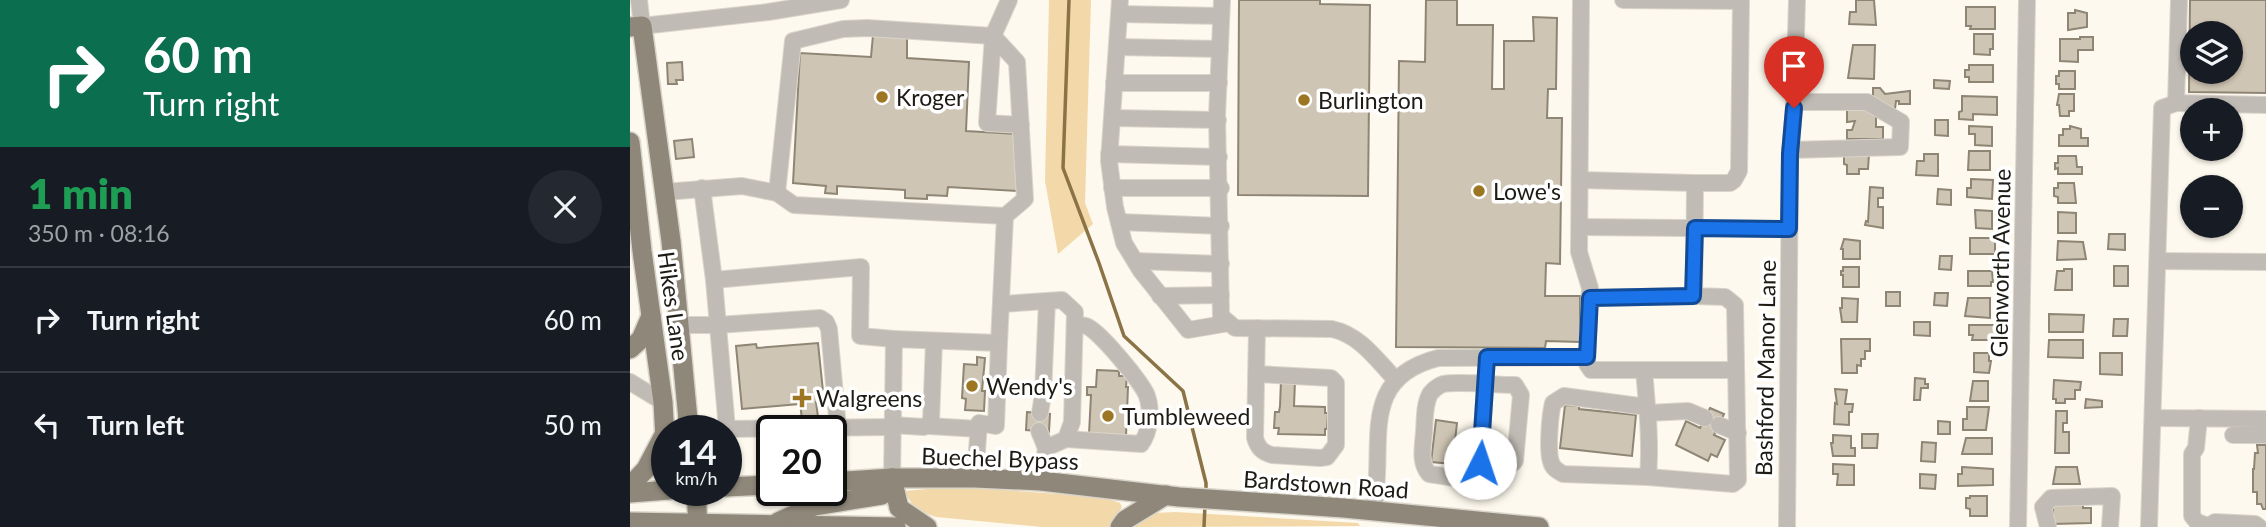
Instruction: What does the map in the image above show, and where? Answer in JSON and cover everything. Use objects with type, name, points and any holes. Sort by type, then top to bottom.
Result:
[{"type":"main road","points":[[636,26],[664,192],[688,415]]},
{"type":"main road","name":"Hikes Lane","points":[[630,142],[636,251],[651,315],[663,415]]},
{"type":"main road","points":[[630,349],[641,339],[651,315]]},
{"type":"main road","points":[[630,486],[651,459]]},
{"type":"main road","points":[[770,526],[814,506],[882,495],[892,478]]},
{"type":"main road","points":[[892,478],[899,508],[927,527]]},
{"type":"main road","name":"Buechel Bypass","points":[[847,481],[975,478],[1041,481],[1173,496]]},
{"type":"main road","points":[[630,493],[651,491]]},
{"type":"main road","points":[[1120,527],[1125,520],[1173,496]]},
{"type":"main road","name":"Bardstown Road","points":[[1173,496],[1370,522],[1539,527]]},
{"type":"main road","points":[[668,506],[669,526]]},
{"type":"main road","points":[[697,506],[698,525]]},
{"type":"main road","points":[[630,523],[669,526],[895,527]]},
{"type":"street","points":[[639,0],[636,26],[800,3],[841,0]]},
{"type":"street","points":[[1009,0],[993,36],[987,123],[1021,125]]},
{"type":"street","points":[[1581,0],[1579,252],[1590,288],[1587,364],[1591,370],[1735,370]]},
{"type":"street","points":[[1580,180],[1730,183],[1739,171],[1741,1],[1623,0]]},
{"type":"street","name":"Bashford Manor Lane","points":[[1787,527],[1790,150],[1797,0]]},
{"type":"street","name":"Glenworth Avenue","points":[[2018,527],[2027,0]]},
{"type":"street","points":[[2176,103],[2179,0]]},
{"type":"street","points":[[1229,323],[1188,330],[1160,296],[1124,243],[1112,188],[1109,154],[1120,7],[1222,8],[1218,120],[1221,316],[1235,328],[1343,331],[1352,335],[1395,379]]},
{"type":"street","points":[[664,192],[741,186],[777,193],[794,205],[1005,216],[1025,199],[1017,62],[993,36],[867,28],[843,29],[793,41],[777,193]]},
{"type":"street","points":[[1117,47],[1220,49]]},
{"type":"street","points":[[1114,83],[1219,83]]},
{"type":"street","points":[[1790,150],[1900,148],[1902,122],[1875,105],[1867,102],[1794,102]]},
{"type":"street","points":[[2150,527],[2162,108],[2176,103],[2266,105]]},
{"type":"street","points":[[1112,118],[1218,120]]},
{"type":"street","points":[[1109,154],[1219,157]]},
{"type":"street","points":[[1693,296],[1695,183]]},
{"type":"street","points":[[702,188],[714,279],[727,429],[756,429]]},
{"type":"street","points":[[1112,188],[1220,188]]},
{"type":"street","points":[[975,478],[979,423],[996,426],[1005,216]]},
{"type":"street","points":[[1119,222],[1221,226]]},
{"type":"street","points":[[1580,227],[1789,229]]},
{"type":"street","points":[[1135,261],[1221,264]]},
{"type":"street","points":[[2158,261],[2266,262]]},
{"type":"street","points":[[714,279],[756,278],[862,267],[860,336],[999,343]]},
{"type":"street","points":[[1160,296],[1221,295]]},
{"type":"street","points":[[1590,298],[1725,297],[1735,305],[1735,370],[1738,433],[1738,480],[1733,484],[1563,474],[1555,469],[1550,461],[1551,411],[1553,402],[1564,396],[1647,410],[1689,411],[1738,433]]},
{"type":"street","points":[[1002,304],[1062,300],[1075,312],[1072,422],[1066,439]]},
{"type":"street","points":[[1040,413],[1047,301]]},
{"type":"street","points":[[679,325],[718,326],[820,318],[826,322],[829,329],[837,415]]},
{"type":"street","points":[[1046,448],[1066,439],[1141,444],[1148,434],[1149,403],[1146,393],[1109,345],[1086,326],[1075,326]]},
{"type":"street","points":[[1256,374],[1331,378],[1336,383],[1336,444],[1327,457],[1272,455],[1261,450],[1255,438],[1256,374],[1257,328]]},
{"type":"street","points":[[892,478],[894,339]]},
{"type":"street","points":[[929,426],[934,341]]},
{"type":"street","points":[[1480,463],[1512,464],[1515,461],[1521,395],[1516,386],[1485,384],[1444,384],[1434,390],[1426,408],[1422,458],[1423,467],[1429,474],[1469,480],[1475,475],[1480,463],[1485,384],[1487,357]]},
{"type":"street","points":[[1370,522],[1376,494],[1381,413],[1389,387],[1395,379],[1419,363],[1438,358],[1587,357]]},
{"type":"street","points":[[1644,370],[1650,458],[1648,477]]},
{"type":"street","points":[[630,382],[663,402]]},
{"type":"street","points":[[2153,418],[2199,418],[2233,431],[2266,435]]},
{"type":"street","points":[[2199,418],[2196,448],[2192,454],[2192,516],[2197,522],[2210,526],[2215,522],[2255,523],[2259,527]]},
{"type":"street","points":[[2233,431],[2266,419]]},
{"type":"street","points":[[847,428],[929,426],[979,429]]},
{"type":"street","points":[[1038,431],[1046,448],[1041,481]]},
{"type":"street","points":[[2043,508],[2051,498],[2112,496],[2110,527]]},
{"type":"street","points":[[2018,507],[2043,508]]},
{"type":"street","points":[[2043,508],[2048,527]]},
{"type":"shaded area","points":[[1049,0],[1091,0],[1085,203],[1093,224],[1058,254],[1045,181]]},
{"type":"shaded area","points":[[937,488],[1102,497],[1120,503],[1122,507],[1109,527],[1042,527],[936,517],[917,508],[905,491]]},
{"type":"shaded area","points":[[1155,513],[1358,523],[1360,526],[1133,527]]},
{"type":"building","name":"Burlington","points":[[1239,0],[1320,0],[1320,4],[1370,5],[1368,196],[1238,195]]},
{"type":"building","name":"Lowe's","points":[[1426,0],[1457,0],[1457,25],[1493,25],[1492,89],[1504,89],[1504,41],[1534,41],[1533,17],[1557,18],[1556,89],[1548,89],[1547,118],[1562,118],[1560,264],[1546,263],[1545,296],[1580,296],[1580,342],[1546,341],[1545,348],[1396,347],[1399,61],[1425,62]]},
{"type":"building","points":[[1856,0],[1874,0],[1876,25],[1849,24],[1850,12],[1856,12]]},
{"type":"building","points":[[2190,0],[2266,0],[2266,93],[2189,92],[2189,84],[2243,84],[2243,21],[2190,21]]},
{"type":"building","points":[[1966,7],[1995,7],[1995,29],[1970,29],[1971,26],[1966,26]]},
{"type":"building","points":[[2075,10],[2087,13],[2087,27],[2068,30],[2068,13],[2075,13]]},
{"type":"building","points":[[1974,34],[1993,34],[1993,49],[1990,49],[1990,55],[1974,54]]},
{"type":"building","name":"Kroger","points":[[873,35],[907,36],[907,58],[969,62],[966,131],[1020,134],[1017,191],[948,187],[947,196],[927,195],[927,199],[905,198],[905,190],[837,186],[837,194],[825,193],[826,186],[793,183],[800,53],[871,57]]},
{"type":"building","points":[[2093,37],[2093,50],[2078,50],[2078,62],[2060,61],[2060,39]]},
{"type":"building","points":[[1853,45],[1875,45],[1874,79],[1848,78]]},
{"type":"building","points":[[682,62],[683,80],[676,80],[677,84],[668,84],[667,63]]},
{"type":"building","points":[[1969,65],[1993,65],[1993,82],[1969,82],[1969,77],[1965,77],[1965,70],[1969,70]]},
{"type":"building","points":[[2059,71],[2075,71],[2075,89],[2059,89],[2056,76],[2059,76]]},
{"type":"building","points":[[1934,80],[1950,81],[1949,89],[1934,88]]},
{"type":"building","points":[[1873,88],[1880,88],[1885,94],[1910,91],[1910,104],[1899,104],[1899,101],[1896,101],[1895,109],[1882,108],[1873,101]]},
{"type":"building","points":[[2059,94],[2074,94],[2074,111],[2069,111],[2069,116],[2060,116],[2057,105]]},
{"type":"building","points":[[1962,96],[1997,97],[1997,115],[1973,114],[1973,120],[1959,119]]},
{"type":"building","points":[[1847,108],[1876,108],[1876,127],[1883,127],[1883,139],[1847,139],[1847,130],[1852,130],[1855,121],[1847,122]]},
{"type":"building","points":[[1935,120],[1948,120],[1948,136],[1935,135]]},
{"type":"building","points":[[1969,126],[1992,127],[1992,146],[1975,145],[1975,134],[1969,134]]},
{"type":"building","points":[[2070,126],[2081,129],[2081,138],[2088,138],[2088,146],[2059,146],[2059,135],[2063,135],[2063,129],[2070,129]]},
{"type":"building","points":[[692,139],[694,157],[676,159],[674,141]]},
{"type":"building","points":[[1969,151],[1990,151],[1990,170],[1968,170]]},
{"type":"building","points":[[1844,154],[1869,154],[1868,169],[1859,169],[1859,174],[1847,174]]},
{"type":"building","points":[[1924,154],[1938,154],[1938,176],[1916,175],[1917,161],[1924,161]]},
{"type":"building","points":[[2058,156],[2076,156],[2077,167],[2082,167],[2082,174],[2058,174],[2055,163],[2058,163]]},
{"type":"building","points":[[1971,179],[1993,180],[1992,199],[1967,197]]},
{"type":"building","points":[[2058,183],[2074,183],[2076,203],[2058,203],[2054,188],[2058,188]]},
{"type":"building","points":[[1870,187],[1883,188],[1883,198],[1878,198],[1878,207],[1883,207],[1883,228],[1865,225],[1866,221],[1868,222]]},
{"type":"building","points":[[1938,189],[1951,190],[1951,205],[1937,204]]},
{"type":"building","points":[[1975,210],[1992,211],[1992,229],[1976,228]]},
{"type":"building","points":[[2058,212],[2076,213],[2076,233],[2058,233]]},
{"type":"building","points":[[2109,234],[2125,234],[2125,250],[2108,249]]},
{"type":"building","points":[[1970,238],[1995,238],[1995,254],[1970,254]]},
{"type":"building","points":[[1844,239],[1860,241],[1860,259],[1843,259],[1841,249]]},
{"type":"building","points":[[2058,241],[2083,242],[2086,259],[2057,260]]},
{"type":"building","points":[[1940,256],[1952,256],[1951,270],[1939,269]]},
{"type":"building","points":[[2114,266],[2128,266],[2128,286],[2114,286]]},
{"type":"building","points":[[1843,267],[1859,267],[1859,287],[1843,287]]},
{"type":"building","points":[[2072,269],[2072,290],[2055,290],[2057,271]]},
{"type":"building","points":[[1968,271],[1992,271],[1991,286],[1968,286]]},
{"type":"building","points":[[1886,292],[1900,292],[1900,306],[1886,306]]},
{"type":"building","points":[[1935,293],[1948,293],[1947,306],[1934,305]]},
{"type":"building","points":[[1842,298],[1858,299],[1857,322],[1842,322]]},
{"type":"building","points":[[1968,298],[1990,298],[1990,318],[1965,316]]},
{"type":"building","points":[[2049,314],[2084,315],[2083,332],[2049,332]]},
{"type":"building","points":[[2114,319],[2128,319],[2127,336],[2113,336]]},
{"type":"building","points":[[1914,322],[1930,322],[1930,336],[1914,335]]},
{"type":"building","points":[[1969,325],[1995,325],[1995,340],[1972,340]]},
{"type":"building","points":[[1841,339],[1870,339],[1870,351],[1865,351],[1861,366],[1857,365],[1857,373],[1842,373]]},
{"type":"building","points":[[2049,340],[2083,340],[2083,358],[2048,357]]},
{"type":"building","name":"Walgreens","points":[[818,343],[824,401],[816,402],[818,415],[801,415],[800,404],[742,409],[736,346],[756,344],[757,348]]},
{"type":"building","points":[[1974,353],[1989,353],[1989,373],[1974,372]]},
{"type":"building","points":[[2100,353],[2122,353],[2122,375],[2100,374]]},
{"type":"building","name":"Wendy's","points":[[977,357],[985,358],[982,391],[985,391],[984,411],[965,410],[966,399],[962,398],[964,364],[977,365]]},
{"type":"building","name":"Tumbleweed","points":[[1097,370],[1119,371],[1119,376],[1127,376],[1126,436],[1089,434],[1091,395],[1087,395],[1087,387],[1096,387]]},
{"type":"building","points":[[1915,378],[1925,379],[1925,384],[1928,384],[1928,388],[1921,388],[1920,400],[1914,400]]},
{"type":"building","points":[[1281,380],[1295,381],[1294,406],[1325,407],[1325,413],[1328,413],[1325,435],[1278,434],[1279,428],[1274,428],[1275,412],[1279,412],[1280,406]]},
{"type":"building","points":[[2054,380],[2081,382],[2080,390],[2075,390],[2075,399],[2056,403],[2056,399],[2053,399]]},
{"type":"building","points":[[1973,381],[1988,381],[1988,401],[1970,401]]},
{"type":"building","points":[[1835,389],[1847,390],[1845,404],[1853,404],[1852,412],[1849,412],[1849,425],[1834,424],[1835,403],[1837,404]]},
{"type":"building","points":[[2086,399],[2102,401],[2102,407],[2085,408]]},
{"type":"building","points":[[1565,405],[1636,415],[1632,456],[1560,448]]},
{"type":"building","points":[[1967,407],[1989,407],[1986,430],[1963,430]]},
{"type":"building","points":[[1710,408],[1724,414],[1714,435],[1725,440],[1717,457],[1711,454],[1708,461],[1676,445],[1686,421],[1700,428]]},
{"type":"building","points":[[2056,411],[2067,411],[2067,423],[2063,423],[2063,432],[2069,432],[2069,453],[2055,453]]},
{"type":"building","points":[[1027,412],[1050,414],[1049,432],[1026,430]]},
{"type":"building","points":[[1436,420],[1457,423],[1455,441],[1459,441],[1457,451],[1454,451],[1453,464],[1431,462]]},
{"type":"building","points":[[1938,421],[1950,422],[1950,434],[1938,434]]},
{"type":"building","points":[[1862,434],[1878,434],[1877,448],[1862,448]]},
{"type":"building","points":[[1833,435],[1851,436],[1851,448],[1855,448],[1855,456],[1833,456]]},
{"type":"building","points":[[1966,438],[1992,438],[1992,454],[1962,454]]},
{"type":"building","points":[[1922,442],[1936,443],[1935,462],[1921,461]]},
{"type":"building","points":[[2257,445],[2266,445],[2266,509],[2257,504],[2257,492],[2253,492]]},
{"type":"building","points":[[1833,464],[1854,465],[1854,485],[1837,485],[1838,474],[1833,474]]},
{"type":"building","points":[[1962,467],[1993,469],[1993,485],[1958,486],[1958,474],[1962,474]]},
{"type":"building","points":[[2056,467],[2077,467],[2080,484],[2053,484]]},
{"type":"building","points":[[1920,474],[1936,475],[1935,489],[1920,488]]},
{"type":"building","points":[[1987,496],[1987,516],[1970,516],[1970,509],[1966,508],[1966,498]]},
{"type":"building","points":[[2050,502],[2083,503],[2083,508],[2091,508],[2091,523],[2053,524]]},
{"type":"waterway","points":[[1069,0],[1063,168],[1124,336],[1183,391],[1206,483],[1206,493]]},
{"type":"waterway","points":[[1204,527],[1205,505]]},
{"type":"place","name":"Kroger","points":[[882,97]]},
{"type":"place","name":"Burlington","points":[[1304,100]]},
{"type":"place","name":"Lowe's","points":[[1479,191]]},
{"type":"place","name":"Wendy's","points":[[972,386]]},
{"type":"place","name":"Walgreens","points":[[802,398]]},
{"type":"place","name":"Tumbleweed","points":[[1108,416]]},
{"type":"route","points":[[1480,463],[1487,357],[1587,357],[1590,298],[1693,296],[1695,228],[1789,229],[1794,108]]}]
